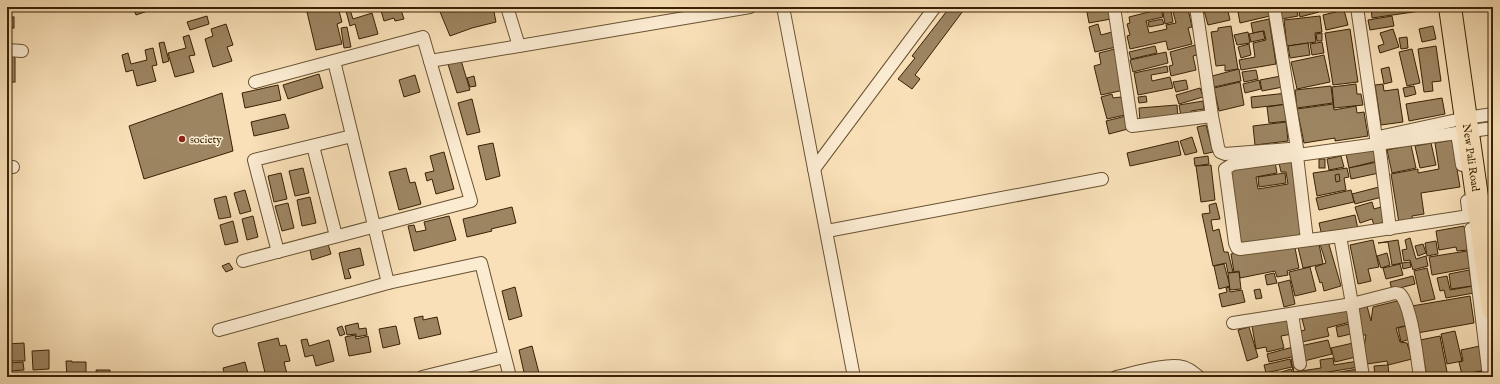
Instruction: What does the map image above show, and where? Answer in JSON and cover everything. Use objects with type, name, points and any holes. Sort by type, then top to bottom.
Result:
[{"type":"highway","name":"New Pali Road","points":[[1450,7],[1477,125],[1493,207]]},
{"type":"highway","name":"New Pali Road","points":[[1464,7],[1477,125],[1493,309]]},
{"type":"street","points":[[507,7],[519,46]]},
{"type":"street","points":[[430,61],[750,7]]},
{"type":"street","points":[[783,7],[854,377]]},
{"type":"street","points":[[814,169],[936,7]]},
{"type":"street","points":[[1114,7],[1132,126],[1212,116]]},
{"type":"street","points":[[1196,7],[1212,116],[1220,152],[1225,154],[1297,152]]},
{"type":"street","points":[[1274,7],[1297,152],[1307,240]]},
{"type":"street","points":[[1357,7],[1390,228]]},
{"type":"street","points":[[243,261],[471,201],[423,37],[255,82]]},
{"type":"street","points":[[7,50],[22,51]]},
{"type":"street","points":[[334,61],[388,283]]},
{"type":"street","points":[[1377,141],[1477,125]]},
{"type":"street","points":[[1469,216],[1340,236],[1240,249],[1237,248],[1233,236],[1225,169],[1233,164],[1297,152],[1477,125]]},
{"type":"street","points":[[1477,125],[1469,216],[1489,377]]},
{"type":"street","points":[[278,252],[254,160],[352,136]]},
{"type":"street","points":[[314,146],[336,236]]},
{"type":"street","points":[[827,231],[1102,179]]},
{"type":"street","points":[[1340,236],[1363,377]]},
{"type":"street","points":[[219,330],[388,283],[481,263],[510,377]]},
{"type":"street","points":[[1233,323],[1352,304],[1390,294],[1400,294],[1403,297],[1412,328],[1420,377]]},
{"type":"street","points":[[1292,314],[1300,364]]},
{"type":"street","points":[[422,377],[504,356]]},
{"type":"street","points":[[1116,377],[1175,366],[1185,367],[1199,377]]},
{"type":"building","points":[[133,7],[159,7],[136,15]]},
{"type":"building","points":[[325,7],[338,7],[342,22],[337,24],[342,44],[316,50],[307,12]]},
{"type":"building","points":[[380,7],[400,7],[404,19],[395,21],[394,18],[384,21]]},
{"type":"building","points":[[438,7],[493,7],[496,22],[472,28],[450,36]]},
{"type":"building","points":[[950,7],[966,7],[915,75],[920,79],[912,89],[898,79],[915,58],[912,56]]},
{"type":"building","points":[[1086,7],[1108,7],[1111,19],[1089,23]]},
{"type":"building","points":[[1126,7],[1150,7],[1127,12]]},
{"type":"building","points":[[1162,7],[1189,8],[1171,11],[1173,22],[1165,24]]},
{"type":"building","points":[[1203,7],[1227,7],[1230,20],[1208,25]]},
{"type":"building","points":[[1268,7],[1270,16],[1240,23],[1238,12]]},
{"type":"building","points":[[1279,7],[1296,7],[1298,16],[1282,19]]},
{"type":"building","points":[[1298,7],[1318,7],[1319,12],[1300,17]]},
{"type":"building","points":[[1371,7],[1433,7],[1434,9],[1372,18]]},
{"type":"building","points":[[1161,9],[1163,17],[1146,21],[1149,33],[1167,29],[1166,25],[1176,23],[1173,12],[1188,9],[1192,27],[1188,28],[1192,44],[1168,50],[1166,41],[1130,49],[1127,36],[1130,35],[1127,24],[1130,23],[1129,17]]},
{"type":"building","points":[[350,10],[353,19],[372,13],[378,34],[359,39],[355,24],[350,26],[346,11]]},
{"type":"building","points":[[1344,10],[1348,25],[1326,30],[1323,15]]},
{"type":"building","points":[[207,16],[209,24],[190,30],[187,22]]},
{"type":"building","points":[[1320,16],[1322,32],[1315,33],[1316,42],[1287,46],[1284,20]]},
{"type":"building","points":[[1392,16],[1394,26],[1370,30],[1368,20]]},
{"type":"building","points":[[7,17],[14,17],[14,28],[7,28]]},
{"type":"building","points":[[1162,19],[1164,24],[1149,27],[1148,22]]},
{"type":"building","points":[[1269,19],[1276,64],[1241,70],[1239,60],[1255,57],[1253,43],[1266,40],[1264,31],[1253,33],[1251,23]]},
{"type":"building","points":[[226,24],[233,45],[227,47],[232,61],[213,67],[205,39],[213,36],[211,29]]},
{"type":"building","points":[[1098,24],[1101,35],[1112,32],[1116,47],[1095,52],[1089,27]]},
{"type":"building","points":[[1231,26],[1238,69],[1225,71],[1225,65],[1216,66],[1211,32],[1218,31],[1218,28]]},
{"type":"building","points":[[1433,26],[1436,39],[1422,42],[1419,29]]},
{"type":"building","points":[[347,27],[351,47],[344,48],[341,28]]},
{"type":"building","points":[[1350,29],[1358,82],[1333,85],[1325,33]]},
{"type":"building","points":[[1393,29],[1399,47],[1380,53],[1378,46],[1384,44],[1380,33]]},
{"type":"building","points":[[1263,31],[1265,39],[1251,42],[1249,34]]},
{"type":"building","points":[[1248,32],[1250,43],[1237,45],[1234,35]]},
{"type":"building","points":[[1322,33],[1322,41],[1317,41],[1316,34]]},
{"type":"building","points":[[189,35],[195,55],[189,56],[194,72],[175,77],[168,53],[186,48],[183,37]]},
{"type":"building","points":[[1407,37],[1408,48],[1401,49],[1399,38]]},
{"type":"building","points":[[164,42],[169,61],[163,63],[159,43]]},
{"type":"building","points":[[1322,42],[1324,53],[1312,55],[1310,44]]},
{"type":"building","points":[[1308,43],[1310,55],[1290,58],[1288,46]]},
{"type":"building","points":[[1249,44],[1251,55],[1241,58],[1238,47]]},
{"type":"building","points":[[1195,45],[1197,55],[1193,56],[1196,70],[1171,76],[1169,66],[1173,65],[1170,52]]},
{"type":"building","points":[[1155,46],[1157,53],[1131,59],[1129,52]]},
{"type":"building","points":[[1436,46],[1441,81],[1432,82],[1433,91],[1424,92],[1418,49]]},
{"type":"building","points":[[153,48],[157,65],[152,66],[156,81],[137,86],[133,70],[126,72],[122,55],[128,53],[131,64],[147,60],[145,50]]},
{"type":"building","points":[[1115,49],[1124,90],[1101,95],[1094,66],[1101,64],[1099,53]]},
{"type":"building","points":[[1412,49],[1420,83],[1407,86],[1399,52]]},
{"type":"building","points":[[1166,52],[1168,63],[1133,72],[1130,60]]},
{"type":"building","points":[[1324,55],[1330,82],[1297,89],[1291,62]]},
{"type":"building","points":[[7,56],[15,56],[15,82],[7,82]]},
{"type":"building","points":[[460,57],[470,90],[457,93],[447,61]]},
{"type":"building","points":[[1167,66],[1168,72],[1151,75],[1152,81],[1170,77],[1173,88],[1138,95],[1134,73]]},
{"type":"building","points":[[1389,67],[1392,82],[1384,84],[1381,69]]},
{"type":"building","points":[[1239,69],[1241,81],[1214,87],[1212,76]]},
{"type":"building","points":[[1256,70],[1258,79],[1244,82],[1242,72]]},
{"type":"building","points":[[319,74],[323,88],[288,99],[283,85]]},
{"type":"building","points":[[415,75],[420,92],[404,97],[399,80]]},
{"type":"building","points":[[474,76],[476,86],[470,87],[467,78]]},
{"type":"building","points":[[1281,76],[1283,87],[1262,91],[1260,80]]},
{"type":"building","points":[[1186,80],[1188,89],[1176,92],[1173,82]]},
{"type":"building","points":[[1259,80],[1261,89],[1245,93],[1243,84]]},
{"type":"building","points":[[1240,82],[1244,105],[1219,111],[1214,88]]},
{"type":"building","points":[[1356,84],[1357,94],[1361,94],[1363,105],[1334,108],[1332,87]]},
{"type":"building","points":[[1383,84],[1384,91],[1398,89],[1403,122],[1381,125],[1375,85]]},
{"type":"building","points":[[278,85],[281,100],[245,108],[242,93]]},
{"type":"building","points":[[1331,86],[1333,103],[1297,108],[1295,90]]},
{"type":"building","points":[[1414,86],[1416,94],[1405,97],[1403,88]]},
{"type":"building","points":[[1200,88],[1203,97],[1179,104],[1176,95]]},
{"type":"building","name":"society","points":[[222,93],[233,151],[144,179],[129,126]]},
{"type":"building","points":[[1287,93],[1288,104],[1252,108],[1251,97]]},
{"type":"building","points":[[1112,94],[1113,98],[1121,97],[1125,115],[1107,119],[1101,97]]},
{"type":"building","points":[[1146,96],[1147,102],[1139,103],[1138,97]]},
{"type":"building","points":[[1442,98],[1445,114],[1409,121],[1406,104]]},
{"type":"building","points":[[472,99],[480,132],[467,135],[458,103]]},
{"type":"building","points":[[1203,101],[1204,109],[1191,111],[1191,114],[1181,116],[1179,105]]},
{"type":"building","points":[[1287,104],[1289,121],[1269,123],[1267,107]]},
{"type":"building","points":[[1333,104],[1334,110],[1356,106],[1357,113],[1364,112],[1368,136],[1335,141],[1335,138],[1304,143],[1297,109]]},
{"type":"building","points":[[1177,105],[1178,119],[1140,122],[1139,108]]},
{"type":"building","points":[[285,114],[289,128],[254,136],[251,122]]},
{"type":"building","points":[[1126,116],[1128,129],[1109,134],[1106,121]]},
{"type":"building","points":[[1286,122],[1288,141],[1255,145],[1253,126]]},
{"type":"building","points":[[1206,125],[1213,152],[1204,154],[1197,127]]},
{"type":"building","points":[[1192,137],[1197,152],[1185,155],[1180,141]]},
{"type":"building","points":[[1452,140],[1460,187],[1421,193],[1424,214],[1412,216],[1413,221],[1399,223],[1391,174],[1418,169],[1418,173],[1439,169],[1435,143]]},
{"type":"building","points":[[1178,141],[1181,155],[1130,166],[1127,153]]},
{"type":"building","points":[[493,143],[500,176],[486,180],[478,146]]},
{"type":"building","points":[[1431,143],[1436,165],[1420,168],[1415,146]]},
{"type":"building","points":[[1411,145],[1416,168],[1392,173],[1387,150]]},
{"type":"building","points":[[1374,148],[1377,161],[1349,168],[1346,154]]},
{"type":"building","points":[[444,152],[454,189],[436,194],[432,179],[427,181],[425,173],[434,171],[430,156]]},
{"type":"building","points":[[1208,156],[1209,164],[1195,166],[1194,158]]},
{"type":"building","points":[[1341,156],[1344,167],[1329,170],[1327,159]]},
{"type":"building","points":[[1319,159],[1325,159],[1325,168],[1319,168]]},
{"type":"building","points":[[1291,161],[1303,237],[1240,246],[1229,169],[1275,162],[1277,173],[1256,177],[1258,189],[1288,184],[1286,172],[1281,172],[1279,163]]},
{"type":"building","points":[[1377,162],[1379,173],[1351,179],[1349,168]]},
{"type":"building","points":[[1211,165],[1215,200],[1201,202],[1196,166]]},
{"type":"building","points":[[303,168],[309,193],[295,196],[289,171]]},
{"type":"building","points":[[406,168],[410,183],[415,182],[421,204],[399,210],[389,172]]},
{"type":"building","points":[[1347,168],[1349,177],[1344,178],[1346,190],[1317,196],[1313,173]]},
{"type":"building","points":[[281,173],[287,199],[274,202],[268,176]]},
{"type":"building","points":[[1285,173],[1286,183],[1259,187],[1258,177]]},
{"type":"building","points":[[1339,174],[1340,181],[1336,182],[1335,175]]},
{"type":"building","points":[[1379,187],[1382,197],[1355,204],[1352,194]]},
{"type":"building","points":[[245,190],[251,211],[240,214],[234,193]]},
{"type":"building","points":[[1351,190],[1354,202],[1319,210],[1316,198]]},
{"type":"building","points":[[226,196],[231,217],[219,219],[214,199]]},
{"type":"building","points":[[310,197],[316,223],[302,226],[297,200]]},
{"type":"building","points":[[1372,202],[1374,209],[1381,207],[1385,222],[1374,225],[1372,219],[1360,223],[1355,207]]},
{"type":"building","points":[[288,203],[294,228],[282,231],[275,206]]},
{"type":"building","points":[[1216,203],[1220,219],[1211,220],[1213,231],[1219,229],[1224,252],[1228,252],[1233,272],[1228,273],[1226,263],[1213,266],[1202,214],[1210,213],[1209,205]]},
{"type":"building","points":[[512,207],[516,223],[467,237],[463,219]]},
{"type":"building","points":[[1355,215],[1358,229],[1322,236],[1319,223]]},
{"type":"building","points":[[253,216],[258,237],[247,240],[242,219]]},
{"type":"building","points":[[449,216],[456,240],[414,251],[408,226],[414,225],[416,232],[426,230],[424,222]]},
{"type":"building","points":[[233,221],[238,242],[225,245],[220,225]]},
{"type":"building","points":[[1464,226],[1468,250],[1457,251],[1456,247],[1439,250],[1436,231]]},
{"type":"building","points":[[1410,238],[1416,259],[1426,256],[1428,266],[1413,270],[1410,260],[1404,261],[1402,250],[1407,249],[1405,240]]},
{"type":"building","points":[[1318,239],[1323,264],[1303,268],[1297,243]]},
{"type":"building","points":[[1373,240],[1379,267],[1368,269],[1371,281],[1358,284],[1350,245]]},
{"type":"building","points":[[1398,240],[1402,263],[1392,265],[1388,242],[1378,243]]},
{"type":"building","points":[[1328,241],[1341,286],[1324,291],[1322,282],[1320,283],[1315,267],[1326,263],[1320,244]]},
{"type":"building","points":[[1436,241],[1438,254],[1427,256],[1425,243]]},
{"type":"building","points":[[1294,243],[1299,268],[1287,271],[1288,275],[1277,277],[1275,271],[1240,278],[1239,271],[1234,272],[1231,254]]},
{"type":"building","points":[[328,244],[331,254],[312,260],[310,250]]},
{"type":"building","points":[[1423,244],[1426,253],[1418,256],[1415,246]]},
{"type":"building","points":[[360,248],[364,265],[348,269],[351,278],[345,279],[339,253]]},
{"type":"building","points":[[1467,251],[1470,268],[1432,275],[1429,257]]},
{"type":"building","points":[[1387,253],[1390,265],[1381,268],[1377,256]]},
{"type":"building","points":[[1410,262],[1411,267],[1403,269],[1402,263]]},
{"type":"building","points":[[229,263],[233,269],[226,272],[222,266]]},
{"type":"building","points":[[1224,264],[1230,286],[1219,289],[1214,266]]},
{"type":"building","points":[[1400,264],[1403,275],[1386,279],[1383,268]]},
{"type":"building","points":[[1310,267],[1316,291],[1295,296],[1289,272]]},
{"type":"building","points":[[1427,268],[1435,299],[1421,302],[1414,271]]},
{"type":"building","points":[[1469,270],[1472,286],[1451,289],[1449,274]]},
{"type":"building","points":[[1239,272],[1241,289],[1230,290],[1228,273]]},
{"type":"building","points":[[1274,273],[1277,283],[1267,285],[1265,275]]},
{"type":"building","points":[[1413,276],[1415,284],[1392,290],[1390,282]]},
{"type":"building","points":[[1447,276],[1450,290],[1473,286],[1474,293],[1446,298],[1444,290],[1440,291],[1437,278]]},
{"type":"building","points":[[1290,280],[1295,304],[1284,307],[1278,283]]},
{"type":"building","points":[[515,287],[522,316],[509,320],[502,291]]},
{"type":"building","points":[[1229,287],[1230,292],[1242,290],[1245,302],[1222,307],[1219,294],[1227,292],[1226,288]]},
{"type":"building","points":[[1260,289],[1262,298],[1256,299],[1254,290]]},
{"type":"building","points":[[1470,296],[1474,323],[1417,333],[1412,306]]},
{"type":"building","points":[[1401,300],[1408,325],[1396,328],[1400,342],[1407,343],[1412,359],[1388,365],[1387,361],[1367,364],[1364,347],[1366,335],[1363,335],[1357,309],[1367,306],[1371,321],[1373,307]]},
{"type":"building","points":[[1347,309],[1350,322],[1327,328],[1329,336],[1302,342],[1300,331],[1305,330],[1302,319]]},
{"type":"building","points":[[423,316],[423,320],[437,317],[441,334],[419,339],[414,318]]},
{"type":"building","points":[[1288,319],[1292,334],[1281,336],[1284,348],[1267,352],[1266,347],[1256,349],[1252,326]]},
{"type":"building","points":[[358,323],[359,329],[366,328],[367,335],[356,337],[356,334],[347,335],[345,326]]},
{"type":"building","points":[[1348,324],[1351,334],[1338,337],[1336,327]]},
{"type":"building","points":[[342,326],[345,334],[340,336],[337,328]]},
{"type":"building","points":[[396,326],[400,344],[383,348],[379,329]]},
{"type":"building","points":[[1406,326],[1410,339],[1401,342],[1398,328]]},
{"type":"building","points":[[1249,327],[1258,357],[1247,361],[1238,330]]},
{"type":"building","points":[[1455,331],[1462,361],[1447,364],[1441,334]]},
{"type":"building","points":[[355,335],[356,339],[368,336],[371,352],[349,356],[345,337]]},
{"type":"building","points":[[1440,336],[1448,377],[1427,377],[1420,340]]},
{"type":"building","points":[[278,338],[280,346],[286,345],[290,361],[284,362],[287,374],[275,377],[266,377],[258,343]]},
{"type":"building","points":[[307,339],[309,346],[329,340],[334,361],[316,366],[313,355],[305,357],[301,340]]},
{"type":"building","points":[[1328,340],[1332,354],[1304,361],[1300,346]]},
{"type":"building","points":[[24,343],[25,361],[7,361],[7,344]]},
{"type":"building","points":[[1353,343],[1356,357],[1335,362],[1331,348]]},
{"type":"building","points":[[532,346],[540,377],[525,377],[519,350]]},
{"type":"building","points":[[1480,346],[1485,370],[1462,375],[1459,362],[1463,361],[1461,350]]},
{"type":"building","points":[[1293,347],[1296,356],[1269,362],[1267,354]]},
{"type":"building","points":[[49,350],[49,369],[33,370],[32,351]]},
{"type":"building","points":[[1296,358],[1298,367],[1293,368],[1294,372],[1321,368],[1320,360],[1333,358],[1334,365],[1358,361],[1359,367],[1322,373],[1323,376],[1294,377],[1291,359]]},
{"type":"building","points":[[1290,359],[1292,367],[1266,373],[1264,365]]},
{"type":"building","points":[[66,361],[86,362],[86,377],[67,377]]},
{"type":"building","points":[[23,362],[24,370],[10,371],[9,363]]},
{"type":"building","points":[[245,362],[249,377],[225,377],[223,368]]},
{"type":"building","points":[[1388,365],[1389,376],[1375,377],[1374,366]]},
{"type":"building","points":[[1291,369],[1293,377],[1272,377],[1272,375]]},
{"type":"building","points":[[1357,369],[1359,377],[1336,377],[1335,373]]},
{"type":"building","points":[[96,370],[110,370],[110,377],[97,377]]},
{"type":"building","points":[[1484,371],[1485,377],[1464,377],[1464,375]]},
{"type":"building","points":[[204,372],[205,377],[184,377]]},
{"type":"building","points":[[1334,374],[1334,377],[1322,377]]},
{"type":"place","name":"society","points":[[182,139]]}]
